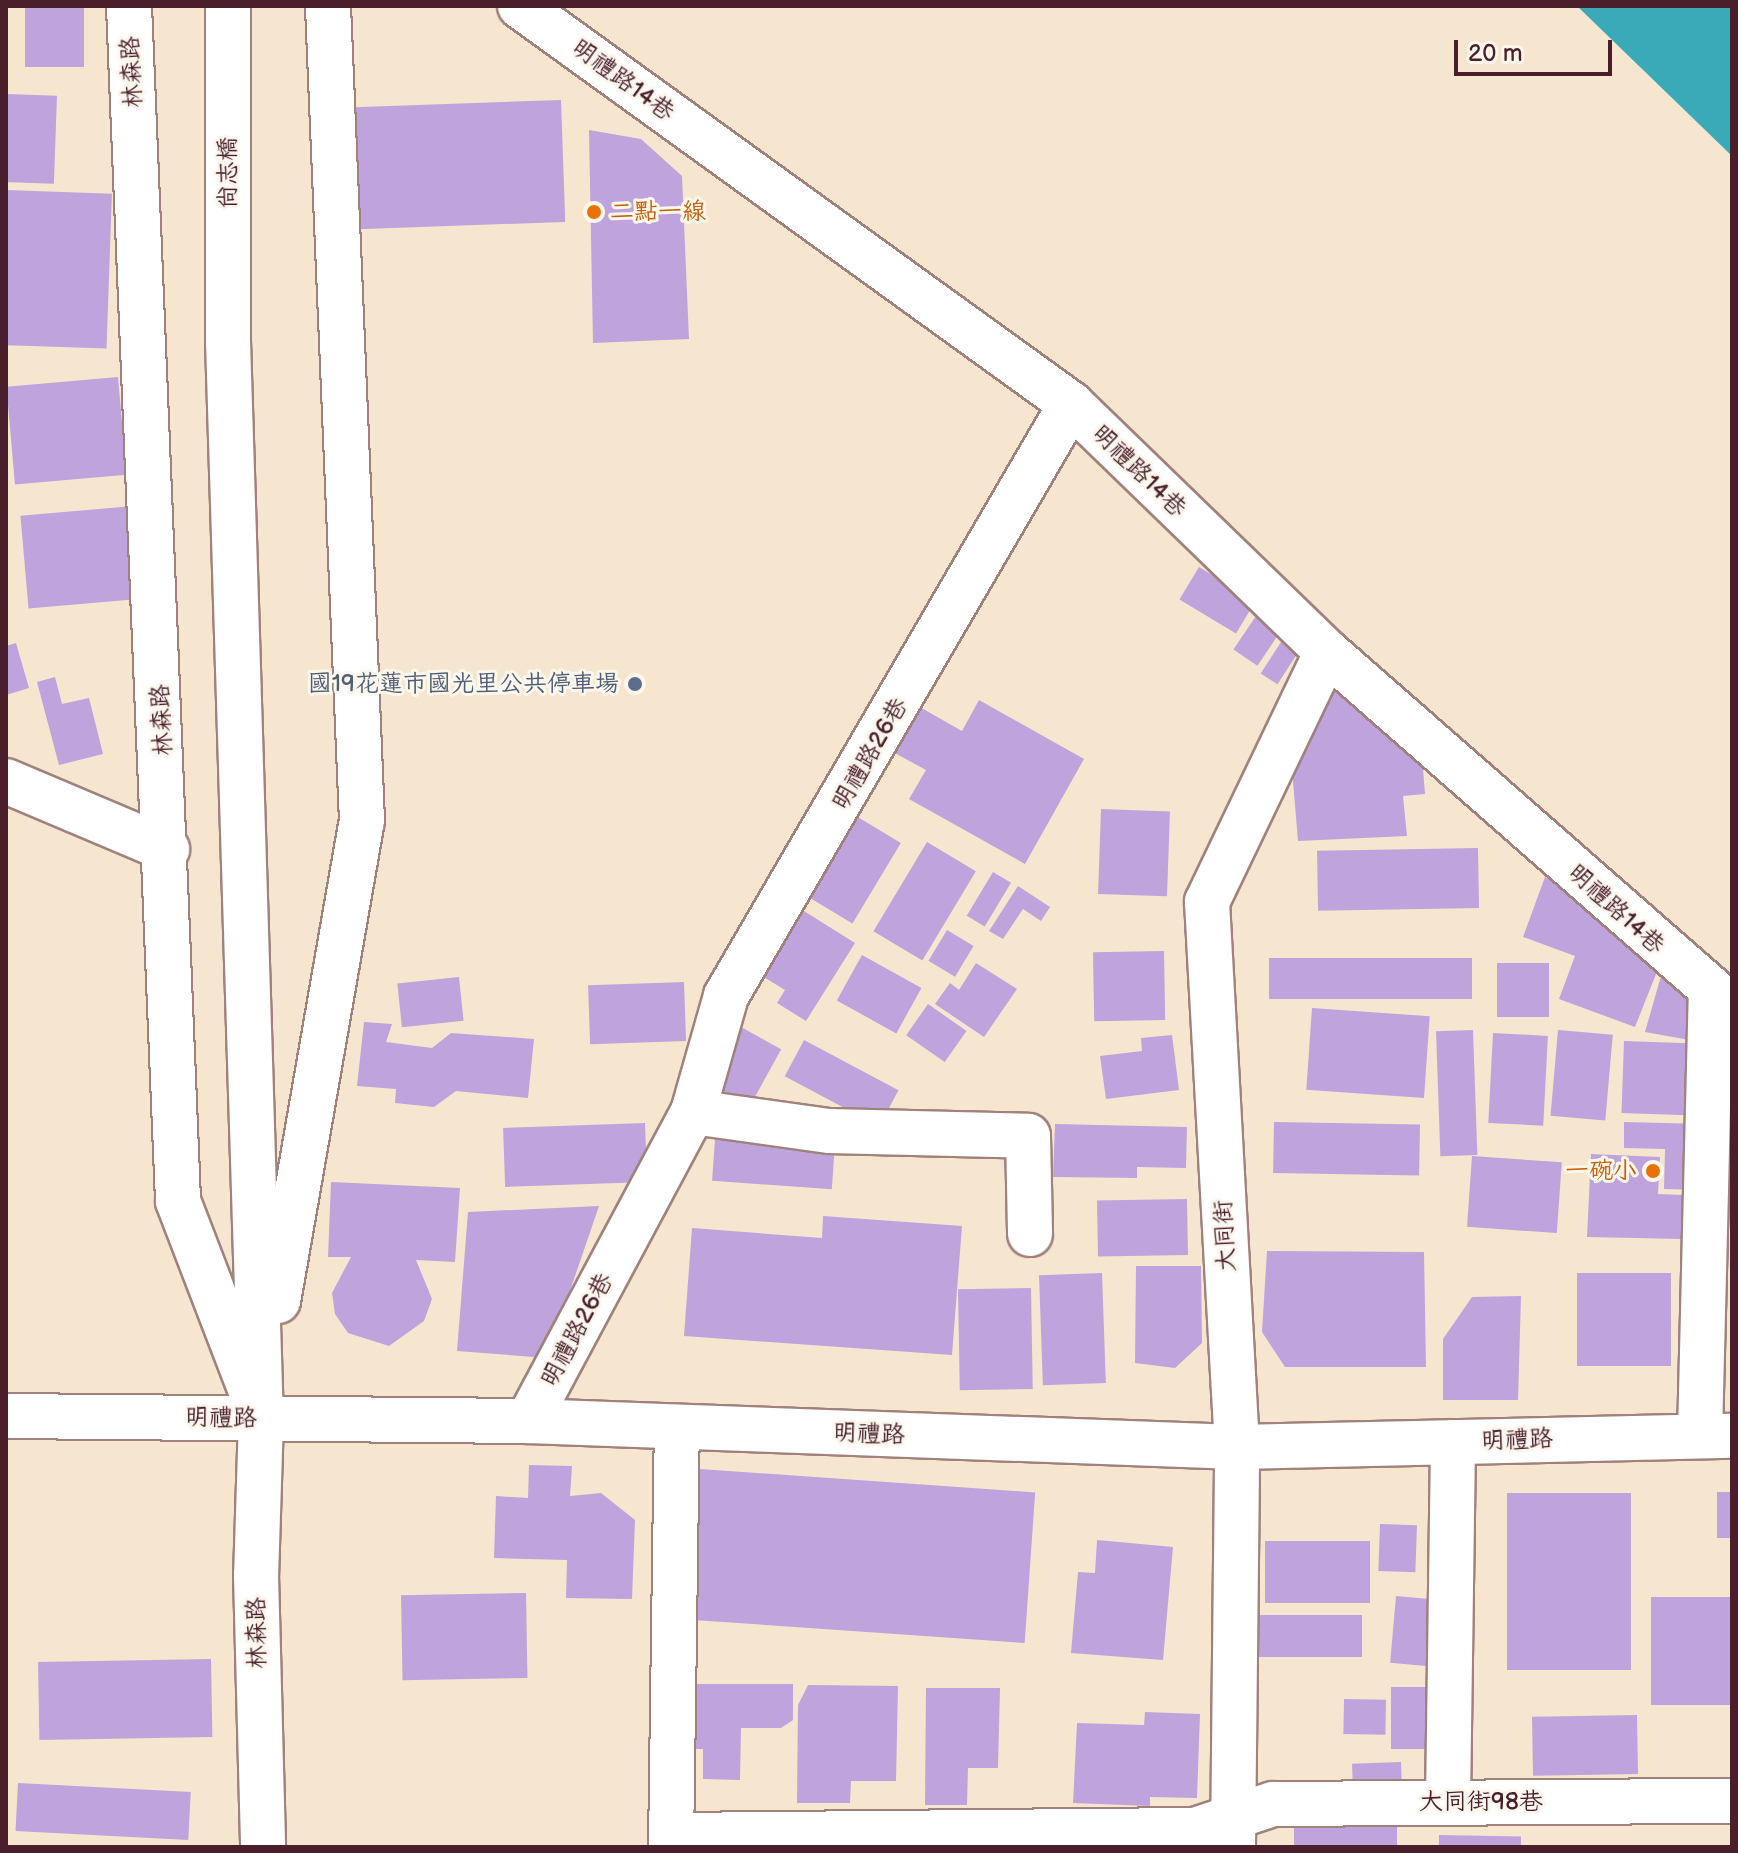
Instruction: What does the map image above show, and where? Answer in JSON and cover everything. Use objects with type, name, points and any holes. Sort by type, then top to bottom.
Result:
[{"type":"street","name":"林森路","points":[[129,6],[167,849],[178,1201],[261,1419]]},
{"type":"street","name":"尚志橋","points":[[228,6],[228,341]]},
{"type":"street","name":"林森路","points":[[261,1419],[362,821],[328,6]]},
{"type":"street","name":"明禮路14巷","points":[[520,6],[1071,404],[1327,652],[1722,1000],[1716,1436]]},
{"type":"street","name":"林森路","points":[[228,341],[261,1419],[256,1575],[263,1847]]},
{"type":"street","name":"明禮路26巷","points":[[528,1421],[693,1112],[726,996],[1071,404]]},
{"type":"street","name":"大同街","points":[[1233,1832],[1237,1447],[1207,902],[1327,652]]},
{"type":"street","points":[[6,781],[167,849]]},
{"type":"street","points":[[693,1112],[829,1131],[1028,1136],[1030,1234]]},
{"type":"street","name":"明禮路","points":[[6,1416],[528,1421],[1237,1447],[1716,1436]]},
{"type":"street","points":[[671,1841],[677,1427]]},
{"type":"street","points":[[1448,1802],[1453,1442]]},
{"type":"street","name":"大同街98巷","points":[[671,1841],[1195,1830],[1233,1832],[1273,1804],[1732,1801]]},
{"type":"water","points":[[1577,6],[1732,6],[1732,156]]},
{"type":"building","points":[[25,6],[84,6],[84,67],[25,67]]},
{"type":"building","points":[[6,94],[57,96],[54,184],[6,182]]},
{"type":"building","points":[[561,100],[565,222],[344,230],[340,108]]},
{"type":"building","points":[[589,130],[641,139],[682,176],[689,339],[593,343]]},
{"type":"building","points":[[6,190],[112,194],[107,349],[6,345]]},
{"type":"building","points":[[118,377],[127,475],[15,484],[6,387]]},
{"type":"building","points":[[133,506],[141,599],[29,608],[20,516]]},
{"type":"building","points":[[1199,567],[1256,601],[1236,634],[1179,600]]},
{"type":"building","points":[[1258,613],[1282,629],[1257,666],[1233,649]]},
{"type":"building","points":[[1283,639],[1300,650],[1277,684],[1261,673]]},
{"type":"building","points":[[16,643],[29,688],[6,695],[6,646]]},
{"type":"building","points":[[55,677],[62,704],[89,698],[103,754],[59,765],[37,682]]},
{"type":"building","points":[[1330,685],[1421,745],[1425,794],[1403,796],[1407,836],[1298,841],[1290,745]]},
{"type":"building","points":[[979,700],[1084,759],[1025,864],[909,799],[926,770],[893,752],[918,706],[962,731]]},
{"type":"building","points":[[1101,809],[1170,811],[1167,896],[1098,894]]},
{"type":"building","points":[[846,810],[901,843],[852,924],[798,891]]},
{"type":"building","points":[[927,842],[976,871],[922,961],[873,931]]},
{"type":"building","points":[[1478,848],[1479,908],[1318,911],[1317,851]]},
{"type":"building","points":[[993,872],[1011,883],[985,927],[967,916]]},
{"type":"building","points":[[1545,877],[1588,892],[1662,959],[1635,1027],[1559,999],[1575,956],[1523,937]]},
{"type":"building","points":[[1018,886],[1050,907],[1041,921],[1023,909],[1003,939],[989,931]]},
{"type":"building","points":[[788,901],[855,943],[806,1021],[777,1003],[785,990],[747,967]]},
{"type":"building","points":[[947,930],[974,946],[955,977],[928,961]]},
{"type":"building","points":[[1164,951],[1165,1020],[1094,1021],[1093,952]]},
{"type":"building","points":[[862,955],[921,988],[896,1033],[837,1000]]},
{"type":"building","points":[[1269,958],[1472,958],[1472,999],[1269,999]]},
{"type":"building","points":[[976,963],[1017,989],[984,1037],[935,1004],[950,983],[959,990]]},
{"type":"building","points":[[1497,963],[1549,963],[1549,1017],[1497,1017]]},
{"type":"building","points":[[1661,976],[1701,1006],[1695,1041],[1645,1032]]},
{"type":"building","points":[[459,977],[464,1021],[402,1027],[397,983]]},
{"type":"building","points":[[684,982],[686,1041],[590,1044],[588,985]]},
{"type":"building","points":[[928,1004],[967,1031],[945,1062],[906,1035]]},
{"type":"building","points":[[1312,1008],[1430,1016],[1424,1098],[1306,1090]]},
{"type":"building","points":[[364,1022],[392,1024],[386,1042],[432,1048],[451,1033],[534,1039],[528,1098],[456,1091],[434,1107],[395,1103],[396,1089],[357,1086]]},
{"type":"building","points":[[741,1027],[781,1049],[749,1108],[709,1086]]},
{"type":"building","points":[[1473,1030],[1477,1155],[1440,1156],[1436,1031]]},
{"type":"building","points":[[1558,1030],[1613,1035],[1605,1120],[1551,1116]]},
{"type":"building","points":[[1493,1033],[1548,1036],[1543,1126],[1488,1123]]},
{"type":"building","points":[[1172,1035],[1179,1090],[1106,1099],[1100,1056],[1142,1051],[1141,1038]]},
{"type":"building","points":[[804,1040],[898,1090],[879,1126],[785,1076]]},
{"type":"building","points":[[1624,1041],[1704,1044],[1701,1116],[1621,1113]]},
{"type":"building","points":[[1274,1122],[1420,1125],[1419,1176],[1273,1173]]},
{"type":"building","points":[[1624,1122],[1703,1124],[1701,1190],[1664,1189],[1665,1149],[1624,1148]]},
{"type":"building","points":[[645,1123],[647,1182],[505,1187],[503,1128]]},
{"type":"building","points":[[1055,1124],[1187,1127],[1186,1168],[1137,1167],[1137,1178],[1053,1177]]},
{"type":"building","points":[[716,1125],[836,1133],[832,1189],[712,1181]]},
{"type":"building","points":[[1591,1154],[1660,1157],[1658,1194],[1684,1195],[1682,1239],[1587,1237]]},
{"type":"building","points":[[1472,1156],[1562,1162],[1557,1233],[1467,1227]]},
{"type":"building","points":[[331,1182],[460,1188],[455,1262],[416,1260],[432,1299],[424,1321],[389,1346],[348,1333],[335,1314],[332,1293],[351,1257],[328,1257]]},
{"type":"building","points":[[1187,1199],[1188,1255],[1098,1257],[1097,1201]]},
{"type":"building","points":[[599,1206],[547,1358],[457,1351],[468,1212]]},
{"type":"building","points":[[823,1216],[962,1226],[952,1355],[684,1336],[692,1228],[822,1238]]},
{"type":"building","points":[[1267,1251],[1424,1252],[1426,1367],[1285,1367],[1262,1332]]},
{"type":"building","points":[[1136,1266],[1201,1266],[1202,1343],[1175,1368],[1135,1363]]},
{"type":"building","points":[[1102,1273],[1106,1383],[1043,1385],[1039,1275]]},
{"type":"building","points":[[1577,1273],[1671,1273],[1671,1366],[1577,1366]]},
{"type":"building","points":[[1031,1288],[1033,1389],[960,1390],[958,1289]]},
{"type":"building","points":[[1521,1296],[1518,1400],[1443,1400],[1443,1339],[1472,1297]]},
{"type":"building","points":[[529,1465],[572,1466],[570,1496],[601,1493],[635,1520],[632,1599],[566,1598],[567,1560],[494,1558],[496,1496],[528,1498]]},
{"type":"building","points":[[700,1469],[1035,1492],[1025,1643],[689,1620]]},
{"type":"building","points":[[1717,1492],[1732,1492],[1732,1538],[1717,1538]]},
{"type":"building","points":[[1507,1493],[1631,1493],[1631,1670],[1507,1670]]},
{"type":"building","points":[[1380,1524],[1417,1525],[1415,1572],[1378,1571]]},
{"type":"building","points":[[1097,1540],[1173,1547],[1163,1660],[1071,1653],[1078,1572],[1095,1573]]},
{"type":"building","points":[[1265,1541],[1370,1541],[1370,1603],[1265,1603]]},
{"type":"building","points":[[526,1593],[527,1678],[403,1680],[401,1595]]},
{"type":"building","points":[[1396,1596],[1432,1599],[1426,1666],[1390,1663]]},
{"type":"building","points":[[1651,1597],[1732,1597],[1732,1705],[1651,1705]]},
{"type":"building","points":[[1251,1615],[1362,1615],[1362,1657],[1251,1657]]},
{"type":"building","points":[[211,1659],[212,1737],[39,1740],[38,1662]]},
{"type":"building","points":[[690,1684],[793,1684],[793,1720],[781,1728],[741,1728],[740,1780],[703,1779],[703,1749],[684,1749]]},
{"type":"building","points":[[808,1685],[898,1686],[896,1781],[851,1781],[850,1803],[797,1803],[798,1705]]},
{"type":"building","points":[[1391,1687],[1426,1687],[1426,1749],[1391,1749]]},
{"type":"building","points":[[926,1688],[1000,1688],[998,1768],[968,1768],[967,1805],[925,1805]]},
{"type":"building","points":[[1344,1699],[1386,1700],[1385,1735],[1343,1734]]},
{"type":"building","points":[[1145,1712],[1200,1714],[1197,1798],[1150,1797],[1150,1806],[1073,1803],[1077,1723],[1144,1725]]},
{"type":"building","points":[[1637,1715],[1638,1774],[1533,1776],[1532,1717]]},
{"type":"building","points":[[1401,1762],[1402,1787],[1353,1789],[1352,1764]]},
{"type":"building","points":[[18,1783],[191,1792],[188,1840],[15,1831]]},
{"type":"building","points":[[1294,1822],[1397,1822],[1397,1847],[1294,1847]]},
{"type":"building","points":[[1439,1835],[1521,1836],[1521,1847],[1439,1847]]},
{"type":"place","name":"二點一線","points":[[594,212]]},
{"type":"place","name":"國19花蓮市國光里公共停車場","points":[[635,684]]},
{"type":"place","name":"一碗小","points":[[1653,1171]]}]
